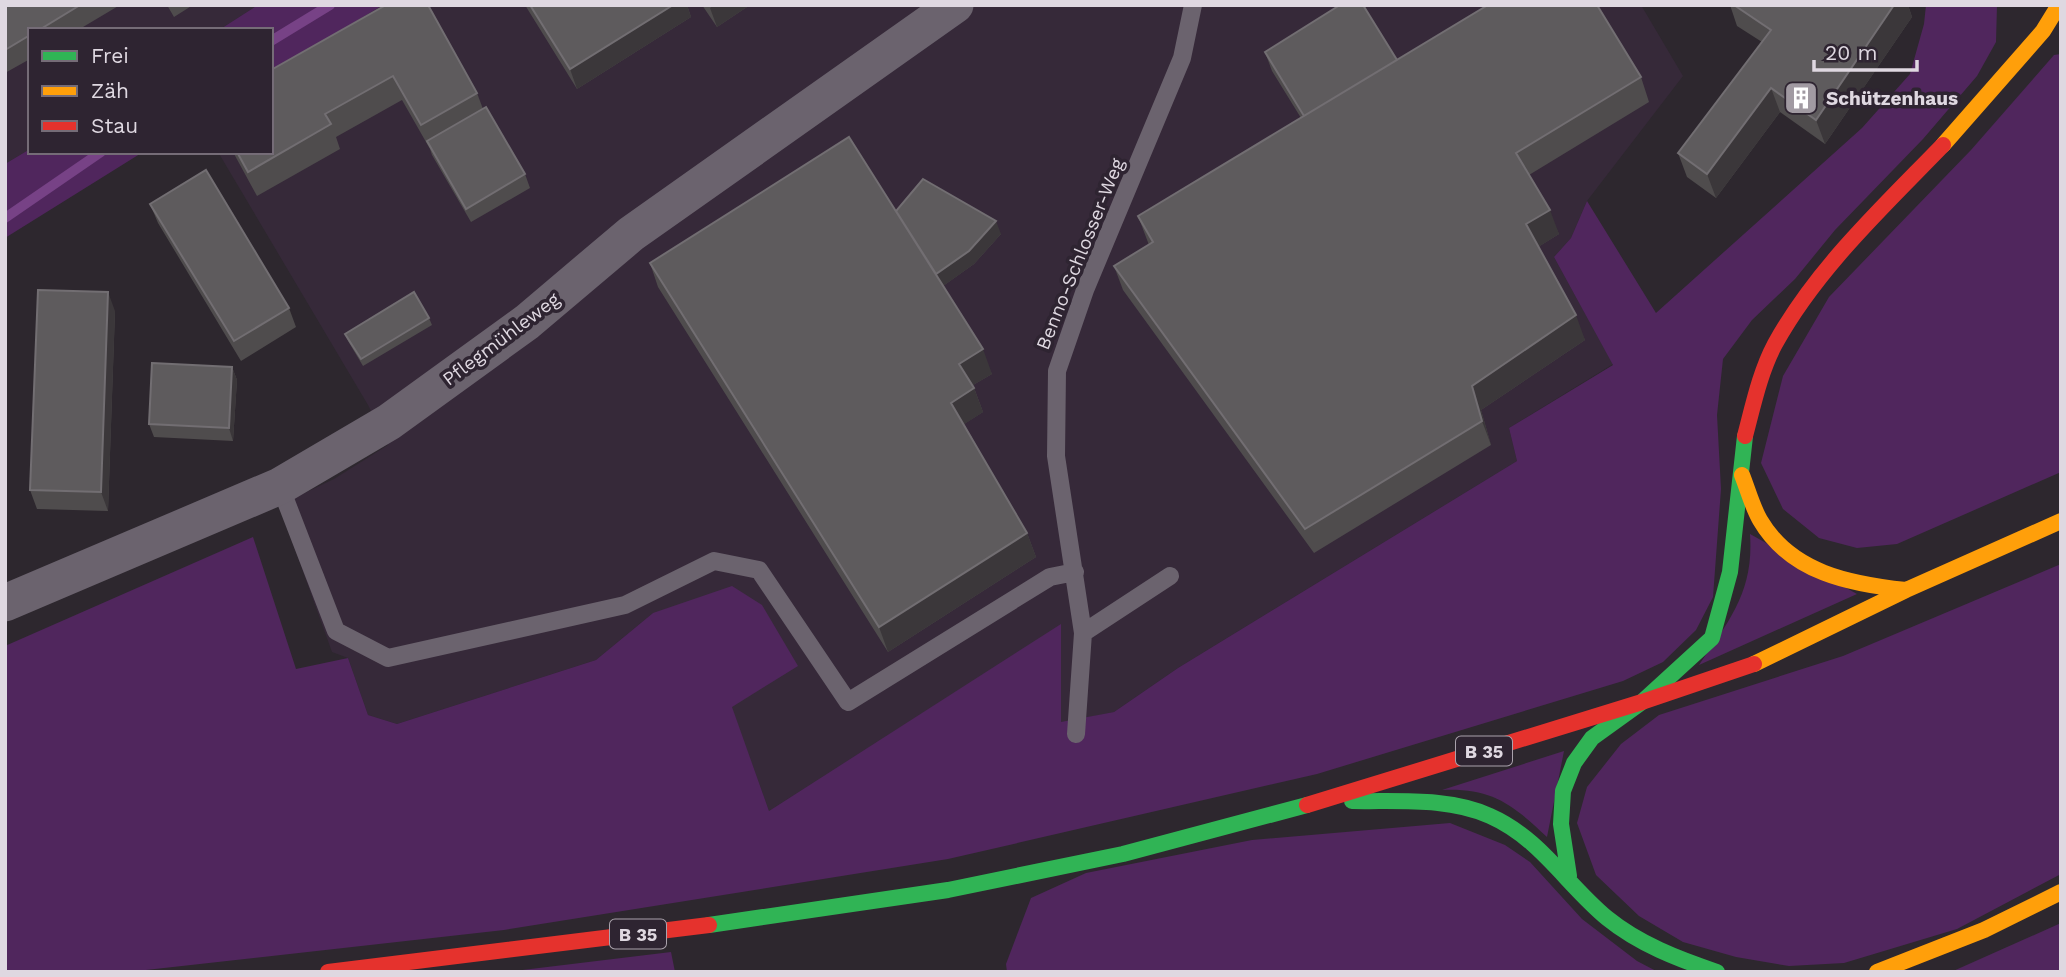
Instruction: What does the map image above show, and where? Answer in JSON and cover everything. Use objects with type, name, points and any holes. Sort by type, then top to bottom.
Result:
[{"type":"main road","points":[[1569,876],[1560,824],[1563,791],[1574,764],[1592,738],[1642,702],[1712,638],[1730,572],[1746,433],[1774,346],[1812,288],[1850,242],[1965,121],[2043,31],[2059,5]]},
{"type":"main road","points":[[1741,473],[1761,522],[1787,552],[1813,571],[1840,581],[1906,590]]},
{"type":"main road","name":"B 35","points":[[328,972],[709,925],[948,891],[1123,854],[1326,800],[1642,702],[1757,663],[1906,590],[2061,521]]},
{"type":"main road","points":[[1326,800],[1457,805],[1504,822],[1569,876],[1595,908],[1680,961],[1717,972]]},
{"type":"main road","points":[[1877,972],[1984,930],[2061,892]]},
{"type":"street","name":"Pflegmühleweg","points":[[5,603],[280,486],[389,422],[527,322],[631,234],[955,5]]},
{"type":"lane","name":"Benno-Schlosser-Weg","points":[[1076,734],[1083,633],[1056,456],[1057,371],[1085,290],[1182,58],[1193,5]]},
{"type":"lane","points":[[280,486],[336,631],[388,658],[625,605],[714,561],[759,570],[848,702],[1050,578],[1075,572]]},
{"type":"lane","points":[[1083,633],[1170,576]]},
{"type":"shaded area","points":[[5,5],[258,5],[222,28],[28,28],[28,150],[5,164]]},
{"type":"shaded area","points":[[258,5],[383,5],[273,72],[273,28],[222,28]]},
{"type":"shaded area","points":[[383,5],[1641,5],[1683,76],[1587,201],[1571,238],[1554,257],[1613,364],[1509,428],[1517,461],[1178,668],[1114,712],[1061,723],[1061,625],[769,811],[731,706],[653,613],[596,660],[397,724],[368,715],[348,658],[332,652],[279,505],[334,479],[388,445],[368,405],[219,154],[273,154],[273,72]]},
{"type":"shaded area","points":[[1926,5],[1997,5],[1996,42],[1977,76],[1923,139],[1835,230],[1795,279],[1752,320],[1723,359],[1717,415],[1721,489],[1713,597],[1696,630],[1663,662],[1623,681],[1317,774],[948,859],[504,930],[128,972],[5,972],[5,646],[253,537],[296,669],[348,658],[368,715],[397,724],[596,660],[653,613],[732,586],[762,605],[798,666],[732,707],[769,811],[1061,624],[1061,722],[1114,712],[1178,668],[1517,461],[1509,428],[1613,365],[1554,257],[1571,238],[1587,201],[1656,313],[1862,128],[1910,74],[1924,24]]},
{"type":"shaded area","points":[[2061,54],[2061,472],[1897,544],[1857,548],[1819,538],[1783,509],[1761,463],[1783,376],[1829,297],[1971,150],[2054,55]]},
{"type":"shaded area","points":[[28,150],[28,154],[140,154],[5,238],[5,164]]},
{"type":"shaded area","points":[[1750,534],[1857,594],[1699,665],[1730,619],[1744,589],[1750,554]]},
{"type":"shaded area","points":[[2061,564],[2061,874],[1957,929],[1844,963],[1789,966],[1736,957],[1683,942],[1639,916],[1596,875],[1577,823],[1587,787],[1621,744],[1659,715],[1843,656]]},
{"type":"shaded area","points":[[1564,751],[1547,837],[1523,815],[1500,800],[1475,792],[1442,790]]},
{"type":"shaded area","points":[[1450,823],[1505,845],[1530,862],[1582,919],[1637,961],[1658,972],[1007,972],[1006,964],[1031,898],[1086,873],[1252,840]]},
{"type":"shaded area","points":[[2061,923],[2061,972],[1951,972]]},
{"type":"shaded area","points":[[671,952],[675,972],[506,972]]},
{"type":"building","points":[[5,5],[80,5],[42,28],[28,28],[28,36],[5,50]]},
{"type":"building","points":[[386,5],[428,5],[477,93],[421,125],[393,76],[325,114],[331,124],[248,172],[238,154],[273,154],[273,69]]},
{"type":"building","points":[[530,5],[673,5],[570,69]]},
{"type":"building","points":[[1340,5],[1363,5],[1397,60],[1304,116],[1265,52]]},
{"type":"building","points":[[1488,5],[1597,5],[1641,77],[1516,153],[1550,210],[1526,224],[1576,315],[1472,386],[1482,421],[1305,529],[1114,266],[1153,242],[1138,216]]},
{"type":"building","name":"Schützenhaus","points":[[1734,5],[1894,5],[1816,120],[1771,88],[1707,174],[1678,153],[1771,30]]},
{"type":"building","points":[[486,107],[525,174],[466,209],[427,141]]},
{"type":"building","points":[[849,137],[983,349],[959,364],[974,388],[951,403],[1027,533],[879,627],[650,263]]},
{"type":"building","points":[[206,170],[289,308],[234,341],[150,204]]},
{"type":"building","points":[[923,179],[996,221],[969,251],[936,274],[896,211]]},
{"type":"building","points":[[38,290],[108,292],[101,492],[30,490]]},
{"type":"building","points":[[414,292],[429,318],[361,359],[345,334]]},
{"type":"building","points":[[152,363],[232,367],[229,428],[149,424]]},
{"type":"waterway","points":[[273,40],[330,5]]},
{"type":"waterway","points":[[5,218],[98,154]]},
{"type":"traffic: fast","points":[[1569,876],[1561,824],[1563,791],[1574,763],[1592,738],[1642,702],[1712,638],[1730,572],[1745,436]]},
{"type":"traffic: fast","points":[[1352,801],[1440,803],[1490,816],[1524,836],[1592,905],[1632,936],[1659,950],[1717,972]]},
{"type":"traffic: fast","points":[[709,925],[948,890],[1123,854],[1307,805]]},
{"type":"traffic: slow","points":[[1943,145],[2043,31],[2059,5]]},
{"type":"traffic: slow","points":[[1742,475],[1760,520],[1773,538],[1805,564],[1843,579],[1906,590]]},
{"type":"traffic: slow","points":[[1754,664],[1906,590],[2061,521]]},
{"type":"traffic: slow","points":[[1877,972],[1984,930],[2061,892]]},
{"type":"traffic: jam","points":[[1745,436],[1765,366],[1792,316],[1852,239],[1943,145]]},
{"type":"traffic: jam","points":[[1307,805],[1642,702],[1754,664]]},
{"type":"traffic: jam","points":[[328,972],[709,925]]},
{"type":"place","name":"Schützenhaus","points":[[1801,98]]}]
